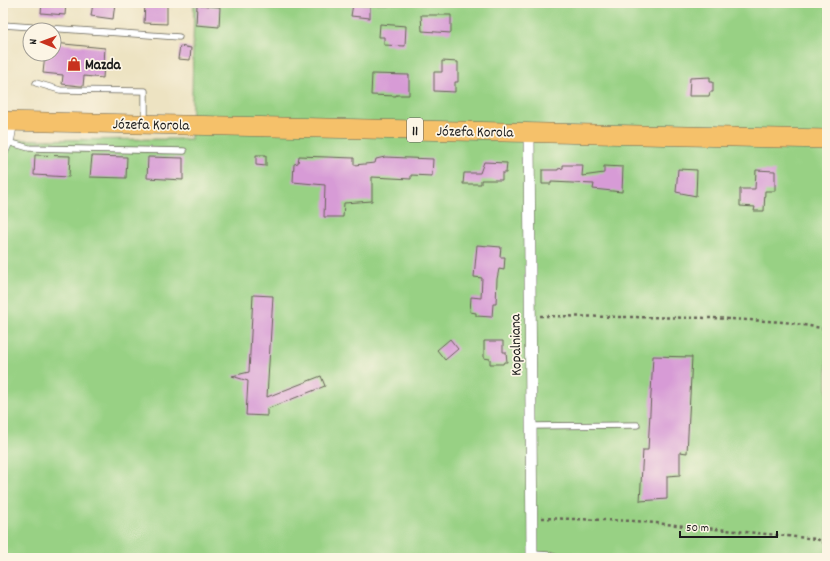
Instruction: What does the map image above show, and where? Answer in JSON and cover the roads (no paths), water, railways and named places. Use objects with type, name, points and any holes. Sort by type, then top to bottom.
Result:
[{"type":"highway","name":"Józefa Korola","points":[[8,121],[827,139]]},
{"type":"street","points":[[6,146],[8,121]]},
{"type":"street","name":"Kopalniana","points":[[529,132],[529,316],[531,426],[530,518],[532,556]]},
{"type":"lane","points":[[3,25],[179,37]]},
{"type":"lane","points":[[36,83],[60,90],[145,91],[146,124]]},
{"type":"lane","points":[[6,146],[28,148],[184,151]]},
{"type":"lane","points":[[531,426],[637,425]]},
{"type":"lane","points":[[532,556],[549,555],[558,558]]},
{"type":"place","name":"Mazda","points":[[74,64]]}]
